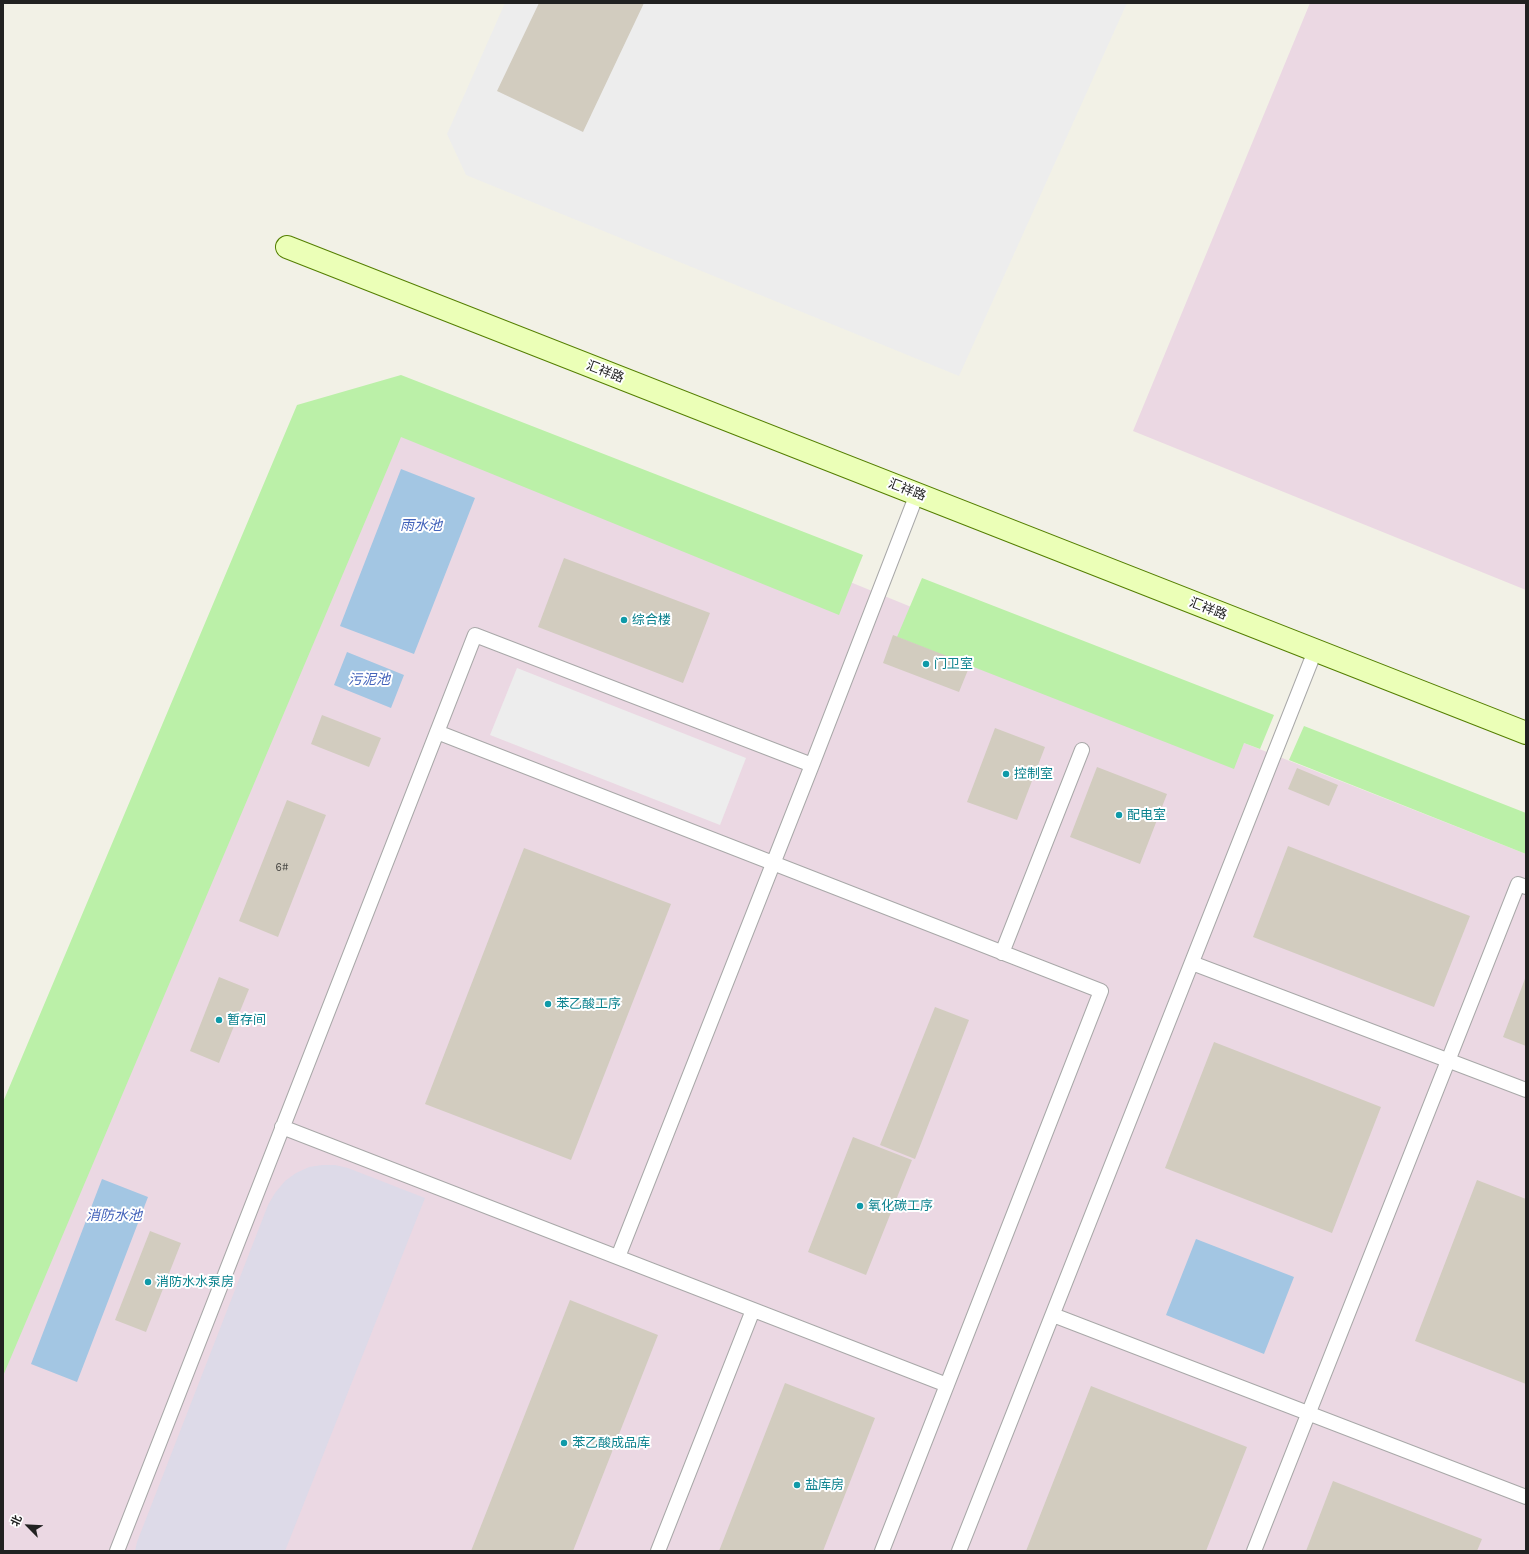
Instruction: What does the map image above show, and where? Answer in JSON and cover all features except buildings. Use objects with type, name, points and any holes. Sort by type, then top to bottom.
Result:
[{"type":"main road","name":"汇祥路","points":[[287,246],[1526,734]]},
{"type":"lane","points":[[618,1257],[917,494]]},
{"type":"lane","points":[[117,1551],[475,635],[812,765]]},
{"type":"lane","points":[[959,1551],[1315,651]]},
{"type":"lane","points":[[437,732],[1101,991],[882,1551]]},
{"type":"lane","points":[[1002,953],[1082,750]]},
{"type":"lane","points":[[1254,1551],[1518,884],[1526,887]]},
{"type":"lane","points":[[1192,963],[1526,1090]]},
{"type":"lane","points":[[282,1128],[946,1385]]},
{"type":"lane","points":[[658,1551],[753,1310]]},
{"type":"lane","points":[[1053,1315],[1526,1497]]},
{"type":"shaded area","points":[[505,3],[1127,3],[959,376],[466,175],[447,134]]},
{"type":"shaded area","points":[[1310,3],[1526,3],[1526,590],[1133,431]]},
{"type":"shaded area","points":[[378,389],[1244,743],[1526,854],[1526,1551],[3,1551],[3,1275]]},
{"type":"shaded area","points":[[517,668],[746,758],[720,825],[490,735]]},
{"type":"shaded area","points":[[335,1165],[348,1168],[425,1198],[285,1551],[135,1551],[137,1542],[268,1205],[275,1193],[285,1181],[296,1173],[309,1167]]},
{"type":"green space","points":[[401,375],[863,555],[839,615],[401,437],[3,1376],[3,1102],[297,405]]},
{"type":"green space","points":[[922,578],[1274,715],[1260,749],[1244,743],[1234,769],[897,637]]},
{"type":"green space","points":[[1304,726],[1526,813],[1526,854],[1289,760]]},
{"type":"water","name":"雨水池","points":[[401,469],[475,498],[414,654],[340,626]]},
{"type":"water","name":"污泥池","points":[[347,652],[404,675],[391,708],[334,685]]},
{"type":"water","name":"消防水池","points":[[102,1179],[148,1197],[77,1382],[31,1364]]},
{"type":"water","points":[[1196,1239],[1294,1277],[1264,1354],[1166,1315]]},
{"type":"place","name":"综合楼","points":[[624,620]]},
{"type":"place","name":"门卫室","points":[[926,664]]},
{"type":"place","name":"控制室","points":[[1006,774]]},
{"type":"place","name":"配电室","points":[[1119,815]]},
{"type":"place","name":"苯乙酸工序","points":[[548,1004]]},
{"type":"place","name":"暂存间","points":[[219,1020]]},
{"type":"place","name":"氧化碳工序","points":[[860,1206]]},
{"type":"place","name":"消防水水泵房","points":[[148,1282]]},
{"type":"place","name":"苯乙酸成品库","points":[[564,1443]]},
{"type":"place","name":"盐库房","points":[[797,1485]]}]
